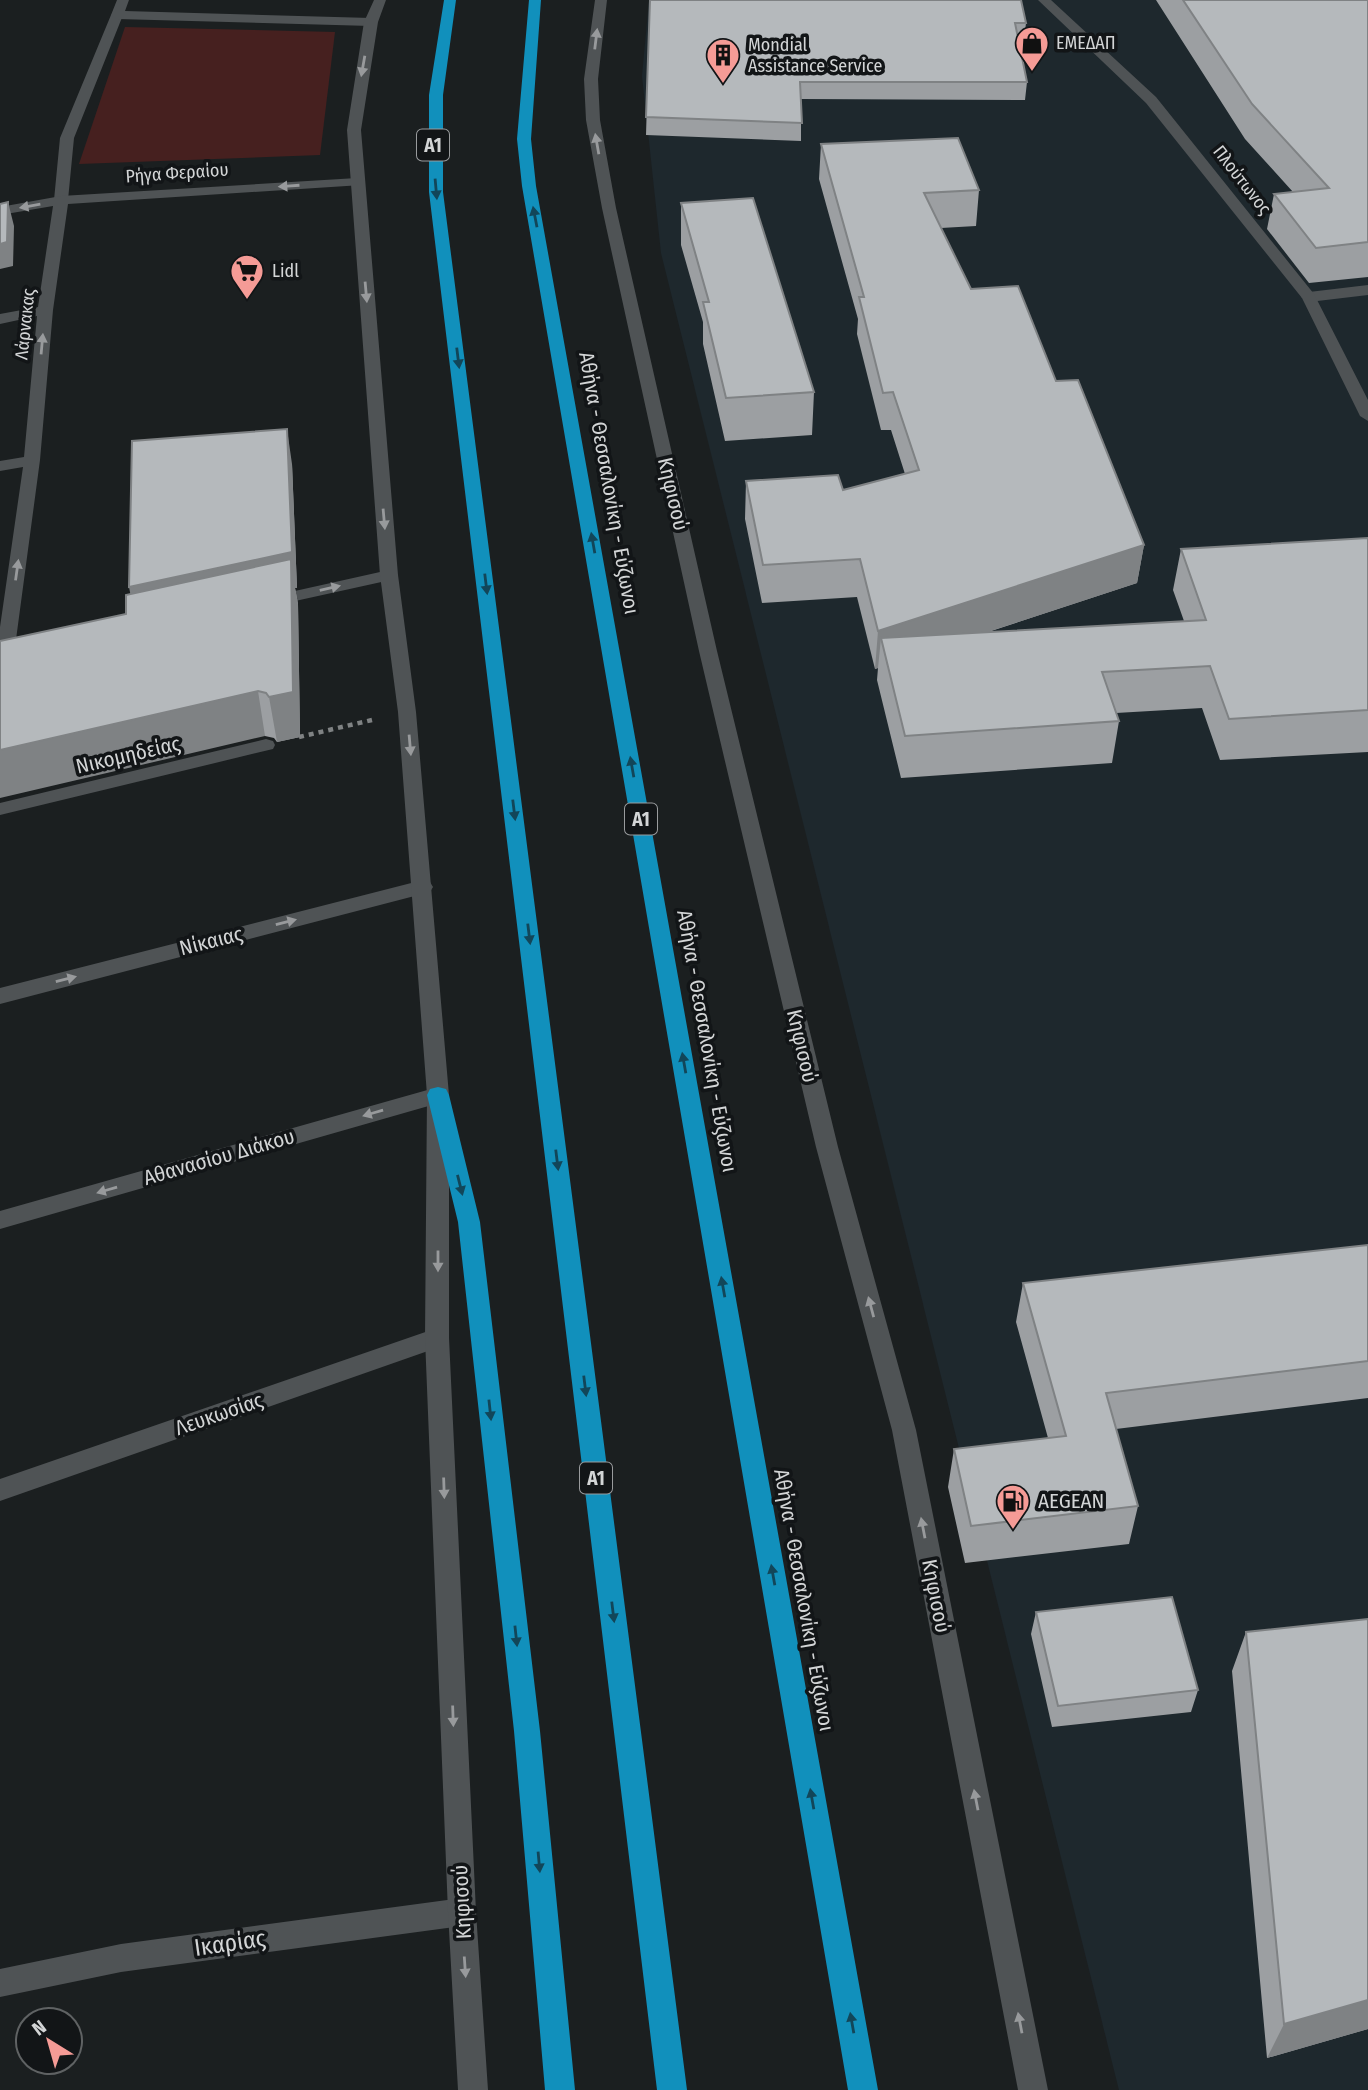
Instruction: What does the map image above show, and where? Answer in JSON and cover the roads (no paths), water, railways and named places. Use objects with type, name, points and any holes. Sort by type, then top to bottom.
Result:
[{"type":"highway","name":"Α1","points":[[450,0],[435,98],[433,145],[436,192],[672,2090]]},
{"type":"highway","name":"Αθήνα - Θεσσαλονίκη - Εύζωνοι","points":[[535,0],[524,139],[529,186],[863,2090]]},
{"type":"highway","points":[[438,1095],[469,1222],[527,1731],[560,2090]]},
{"type":"main road","name":"Λάρνακας","points":[[7,661],[32,460],[45,310],[67,138],[123,0]]},
{"type":"main road","name":"Κηφισού","points":[[380,0],[371,22],[354,130],[389,575],[407,712],[438,1095],[438,1338],[462,1912],[473,2090]]},
{"type":"main road","name":"Κηφισού","points":[[601,0],[592,93],[593,120],[609,208],[708,651],[823,1134],[904,1430],[1033,2090]]},
{"type":"main road","name":"Πλούτωνος","points":[[1044,0],[1151,100],[1309,297],[1368,416]]},
{"type":"main road","points":[[117,15],[371,22]]},
{"type":"main road","name":"Ρήγα Φεραίου","points":[[0,211],[61,200],[357,182]]},
{"type":"main road","points":[[1309,297],[1368,290]]},
{"type":"main road","points":[[0,319],[45,310]]},
{"type":"main road","points":[[0,466],[32,460]]},
{"type":"main road","points":[[256,605],[389,575]]},
{"type":"main road","name":"Νικομηδείας","points":[[0,809],[266,745]]},
{"type":"main road","name":"Νίκαιας","points":[[0,996],[423,887]]},
{"type":"main road","name":"Αθανασίου Διάκου","points":[[0,1220],[438,1095]]},
{"type":"main road","name":"Λευκωσίας","points":[[0,1490],[438,1338]]},
{"type":"main road","name":"Ικαρίας","points":[[0,1983],[121,1958],[462,1912]]},
{"type":"place","name":"ΕΜΕΔΑΠ","points":[[1032,73]]},
{"type":"place","name":"Mondial Assistance Service","points":[[723,85]]},
{"type":"place","name":"Lidl","points":[[247,301]]},
{"type":"place","name":"AEGEAN","points":[[1013,1531]]}]
